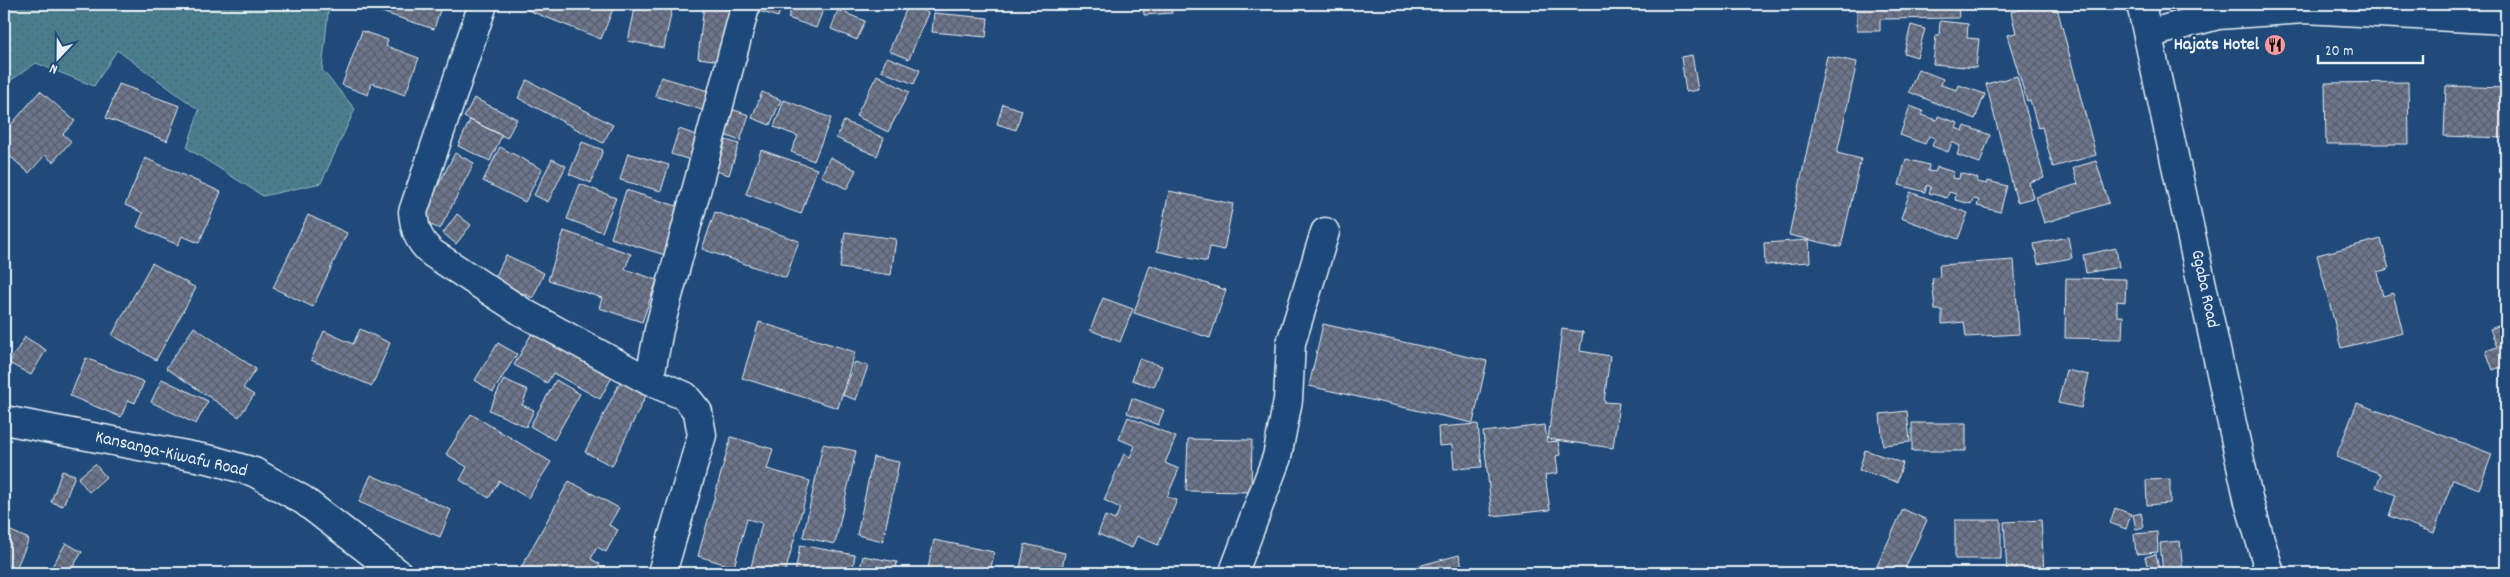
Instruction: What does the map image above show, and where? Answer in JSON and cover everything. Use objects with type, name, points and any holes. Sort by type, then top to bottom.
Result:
[{"type":"street","points":[[483,4],[413,212],[415,232],[421,243],[432,253],[524,313],[649,380],[686,396],[698,412],[702,435],[662,573]]},
{"type":"street","points":[[649,380],[659,330],[746,4]]},
{"type":"street","name":"Ggaba Road","points":[[2141,4],[2249,502],[2270,573]]},
{"type":"street","points":[[2148,34],[2218,15],[2305,9],[2506,20]]},
{"type":"street","points":[[1236,573],[1235,569],[1277,457],[1288,400],[1291,344],[1325,232]]},
{"type":"street","name":"Kansanga-Kiwafu Road","points":[[4,420],[212,460],[254,472],[303,500],[398,573]]},
{"type":"green space","points":[[4,4],[329,4],[322,70],[355,109],[321,183],[263,196],[187,148],[199,110],[117,50],[94,86],[36,63],[4,85]]},
{"type":"building","points":[[357,4],[428,4],[440,10],[434,29]]},
{"type":"building","points":[[527,4],[615,4],[601,39],[525,9]]},
{"type":"building","points":[[636,4],[673,4],[664,48],[628,41]]},
{"type":"building","points":[[704,4],[735,4],[728,62],[698,58]]},
{"type":"building","points":[[758,4],[782,4],[778,17],[756,10]]},
{"type":"building","points":[[793,4],[825,5],[816,28],[788,18]]},
{"type":"building","points":[[936,4],[958,4],[957,8]]},
{"type":"building","points":[[1143,4],[1171,4],[1172,13],[1144,15]]},
{"type":"building","points":[[1857,4],[1958,4],[1959,18],[1880,19],[1880,31],[1857,31]]},
{"type":"building","points":[[2042,4],[2056,4],[2096,155],[2053,167],[2042,127],[2038,128],[2030,100],[2027,101],[2007,35],[2016,33],[2011,12]]},
{"type":"building","points":[[908,5],[928,13],[909,59],[889,51]]},
{"type":"building","points":[[838,10],[865,21],[857,40],[831,29]]},
{"type":"building","points":[[934,13],[988,18],[986,37],[932,32]]},
{"type":"building","points":[[1940,21],[1968,24],[1967,38],[1979,39],[1976,68],[1933,64],[1936,35],[1939,35]]},
{"type":"building","points":[[1911,25],[1925,29],[1917,57],[1904,53]]},
{"type":"building","points":[[362,31],[388,40],[386,46],[419,58],[405,95],[372,83],[368,95],[342,85]]},
{"type":"building","points":[[1692,55],[1698,90],[1686,92],[1681,57]]},
{"type":"building","points":[[1827,56],[1857,62],[1837,153],[1861,159],[1841,247],[1789,235]]},
{"type":"building","points":[[887,57],[920,70],[914,84],[881,71]]},
{"type":"building","points":[[1918,69],[1943,79],[1941,85],[1957,90],[1959,85],[1985,94],[1975,119],[1909,92]]},
{"type":"building","points":[[877,75],[909,92],[888,132],[856,116]]},
{"type":"building","points":[[2017,76],[2044,178],[2029,182],[2033,198],[2017,202],[1986,84]]},
{"type":"building","points":[[661,77],[715,93],[709,112],[655,96]]},
{"type":"building","points":[[527,80],[613,125],[603,143],[518,98]]},
{"type":"building","points":[[2408,82],[2409,144],[2326,144],[2325,83]]},
{"type":"building","points":[[119,84],[180,106],[167,141],[106,118]]},
{"type":"building","points":[[2446,86],[2506,88],[2506,138],[2444,136]]},
{"type":"building","points":[[40,91],[75,121],[63,134],[71,141],[53,162],[45,155],[29,173],[4,151],[4,133]]},
{"type":"building","points":[[762,92],[781,100],[770,125],[752,118]]},
{"type":"building","points":[[474,98],[517,119],[507,138],[464,117]]},
{"type":"building","points":[[784,100],[831,118],[814,161],[791,152],[798,136],[774,127]]},
{"type":"building","points":[[1003,104],[1022,110],[1016,130],[997,124]]},
{"type":"building","points":[[1910,106],[1923,111],[1921,115],[1937,120],[1938,116],[1958,123],[1956,128],[1963,131],[1965,126],[1990,135],[1980,163],[1957,155],[1960,146],[1952,142],[1948,152],[1932,146],[1935,138],[1929,136],[1925,144],[1900,135]]},
{"type":"building","points":[[731,109],[749,115],[740,141],[722,134]]},
{"type":"building","points":[[470,120],[502,135],[490,161],[458,146]]},
{"type":"building","points":[[844,121],[884,138],[877,156],[836,138]]},
{"type":"building","points":[[679,129],[702,137],[694,161],[671,154]]},
{"type":"building","points":[[726,140],[739,144],[729,175],[716,171]]},
{"type":"building","points":[[582,142],[603,150],[591,183],[569,174]]},
{"type":"building","points":[[500,147],[542,169],[525,202],[483,181]]},
{"type":"building","points":[[761,150],[817,169],[801,214],[746,194]]},
{"type":"building","points":[[455,153],[474,163],[440,229],[420,220]]},
{"type":"building","points":[[628,153],[669,165],[661,191],[620,180]]},
{"type":"building","points":[[830,157],[856,170],[847,189],[821,176]]},
{"type":"building","points":[[145,158],[221,192],[199,243],[182,236],[178,245],[137,227],[143,213],[125,205]]},
{"type":"building","points":[[552,159],[566,166],[548,202],[534,195]]},
{"type":"building","points":[[1906,159],[1929,165],[1928,171],[1935,172],[1937,167],[1954,172],[1952,178],[1959,179],[1960,173],[1978,178],[1977,182],[1987,184],[1988,181],[2007,186],[2000,212],[1977,206],[1979,200],[1973,199],[1971,204],[1955,200],[1956,194],[1949,192],[1947,198],[1929,193],[1931,187],[1927,185],[1925,192],[1899,185]]},
{"type":"building","points":[[2096,161],[2109,203],[2044,223],[2036,197],[2078,184],[2073,168]]},
{"type":"building","points":[[580,184],[616,198],[602,232],[567,219]]},
{"type":"building","points":[[626,190],[683,208],[668,256],[611,238]]},
{"type":"building","points":[[1169,191],[1233,204],[1224,250],[1210,247],[1207,262],[1157,251]]},
{"type":"building","points":[[1910,192],[1968,213],[1958,239],[1901,218]]},
{"type":"building","points":[[715,212],[799,241],[786,278],[702,249]]},
{"type":"building","points":[[457,214],[471,225],[456,244],[443,233]]},
{"type":"building","points":[[308,215],[347,233],[313,307],[273,288]]},
{"type":"building","points":[[564,231],[631,254],[625,269],[657,280],[642,322],[599,308],[602,298],[548,280]]},
{"type":"building","points":[[845,232],[896,239],[891,275],[840,268]]},
{"type":"building","points":[[2068,237],[2072,258],[2038,264],[2034,244]]},
{"type":"building","points":[[2381,239],[2389,269],[2377,272],[2383,296],[2393,293],[2403,333],[2341,348],[2317,255]]},
{"type":"building","points":[[1809,240],[1810,262],[1765,265],[1764,243]]},
{"type":"building","points":[[2116,248],[2119,267],[2086,273],[2083,255]]},
{"type":"building","points":[[506,255],[544,273],[533,298],[494,280]]},
{"type":"building","points":[[2014,260],[2019,334],[1966,337],[1964,322],[1942,324],[1942,310],[1935,310],[1932,278],[1940,277],[1939,265]]},
{"type":"building","points":[[152,263],[196,288],[156,360],[112,335]]},
{"type":"building","points":[[1150,265],[1226,290],[1210,338],[1134,313]]},
{"type":"building","points":[[2066,278],[2126,279],[2125,302],[2117,301],[2117,316],[2123,316],[2122,339],[2065,338]]},
{"type":"building","points":[[1103,298],[1133,309],[1120,342],[1090,330]]},
{"type":"building","points":[[759,322],[855,352],[838,408],[742,378]]},
{"type":"building","points":[[2506,323],[2506,365],[2493,370],[2486,351],[2497,347],[2490,329]]},
{"type":"building","points":[[1323,324],[1487,361],[1473,423],[1309,386]]},
{"type":"building","points":[[194,327],[256,369],[243,388],[254,395],[239,417],[166,368]]},
{"type":"building","points":[[360,329],[390,343],[372,386],[311,360],[324,331],[353,344]]},
{"type":"building","points":[[1562,329],[1583,332],[1580,351],[1610,356],[1604,402],[1619,403],[1613,448],[1548,439]]},
{"type":"building","points":[[532,333],[612,377],[600,399],[553,373],[547,383],[514,365]]},
{"type":"building","points":[[25,337],[46,350],[31,375],[9,363]]},
{"type":"building","points":[[498,343],[517,354],[493,392],[475,380]]},
{"type":"building","points":[[86,358],[144,382],[135,403],[128,400],[121,417],[70,396]]},
{"type":"building","points":[[1139,359],[1162,366],[1154,387],[1132,380]]},
{"type":"building","points":[[855,362],[868,366],[856,400],[843,395]]},
{"type":"building","points":[[2066,370],[2089,375],[2081,408],[2058,403]]},
{"type":"building","points":[[162,379],[208,401],[196,424],[151,402]]},
{"type":"building","points":[[504,379],[528,390],[522,405],[534,410],[526,427],[489,410]]},
{"type":"building","points":[[556,380],[580,394],[554,440],[530,426]]},
{"type":"building","points":[[620,382],[646,395],[612,466],[585,452]]},
{"type":"building","points":[[1132,398],[1164,410],[1158,425],[1127,413]]},
{"type":"building","points":[[2357,403],[2492,454],[2479,489],[2453,479],[2434,533],[2389,516],[2396,495],[2376,487],[2381,474],[2336,457]]},
{"type":"building","points":[[1907,411],[1910,442],[1883,445],[1880,414]]},
{"type":"building","points":[[471,414],[551,462],[528,498],[499,481],[489,498],[460,480],[467,467],[446,454]]},
{"type":"building","points":[[1128,417],[1176,437],[1165,463],[1179,469],[1167,497],[1177,500],[1158,545],[1137,536],[1132,548],[1098,534],[1105,516],[1115,520],[1120,508],[1104,500],[1124,454],[1130,457],[1135,446],[1119,439]]},
{"type":"building","points":[[1912,423],[1966,423],[1966,451],[1912,451]]},
{"type":"building","points":[[1478,424],[1482,467],[1454,469],[1452,445],[1439,446],[1438,427]]},
{"type":"building","points":[[1545,425],[1547,442],[1558,441],[1560,455],[1556,456],[1558,473],[1545,475],[1550,510],[1492,516],[1483,432]]},
{"type":"building","points":[[731,437],[773,449],[767,469],[810,481],[785,573],[775,573],[751,567],[762,523],[747,519],[734,567],[698,556]]},
{"type":"building","points":[[1188,439],[1252,440],[1251,492],[1186,491]]},
{"type":"building","points":[[823,444],[856,451],[835,544],[803,537]]},
{"type":"building","points":[[1865,450],[1903,463],[1897,482],[1859,470]]},
{"type":"building","points":[[873,457],[899,462],[883,541],[857,535]]},
{"type":"building","points":[[95,464],[106,477],[89,492],[78,478]]},
{"type":"building","points":[[62,471],[75,475],[63,506],[51,502]]},
{"type":"building","points":[[371,475],[451,510],[440,537],[359,502]]},
{"type":"building","points":[[2170,479],[2170,503],[2147,505],[2146,480]]},
{"type":"building","points":[[569,481],[619,508],[609,525],[618,530],[606,552],[597,547],[591,559],[600,564],[595,573],[518,573]]},
{"type":"building","points":[[2115,508],[2131,514],[2126,529],[2110,523]]},
{"type":"building","points":[[1903,509],[1927,520],[1903,573],[1894,573],[1877,566]]},
{"type":"building","points":[[2141,513],[2144,527],[2136,529],[2133,515]]},
{"type":"building","points":[[1955,520],[2001,520],[2001,559],[1955,559]]},
{"type":"building","points":[[2041,520],[2044,573],[2007,573],[2004,522]]},
{"type":"building","points":[[4,528],[29,539],[14,573],[4,573]]},
{"type":"building","points":[[2157,532],[2158,552],[2136,554],[2134,534]]},
{"type":"building","points":[[934,540],[994,552],[990,573],[927,573]]},
{"type":"building","points":[[2180,541],[2183,573],[2163,573],[2160,543]]},
{"type":"building","points":[[66,543],[82,552],[69,573],[48,573]]},
{"type":"building","points":[[1025,544],[1065,553],[1061,573],[1019,573]]},
{"type":"building","points":[[800,545],[855,555],[852,573],[795,573]]},
{"type":"building","points":[[2156,554],[2160,573],[2149,573],[2145,557]]},
{"type":"building","points":[[1459,555],[1464,573],[1408,573],[1407,569]]},
{"type":"building","points":[[863,556],[897,562],[895,573],[859,573]]},
{"type":"place","name":"Hajats Hotel","points":[[2275,45]]}]
